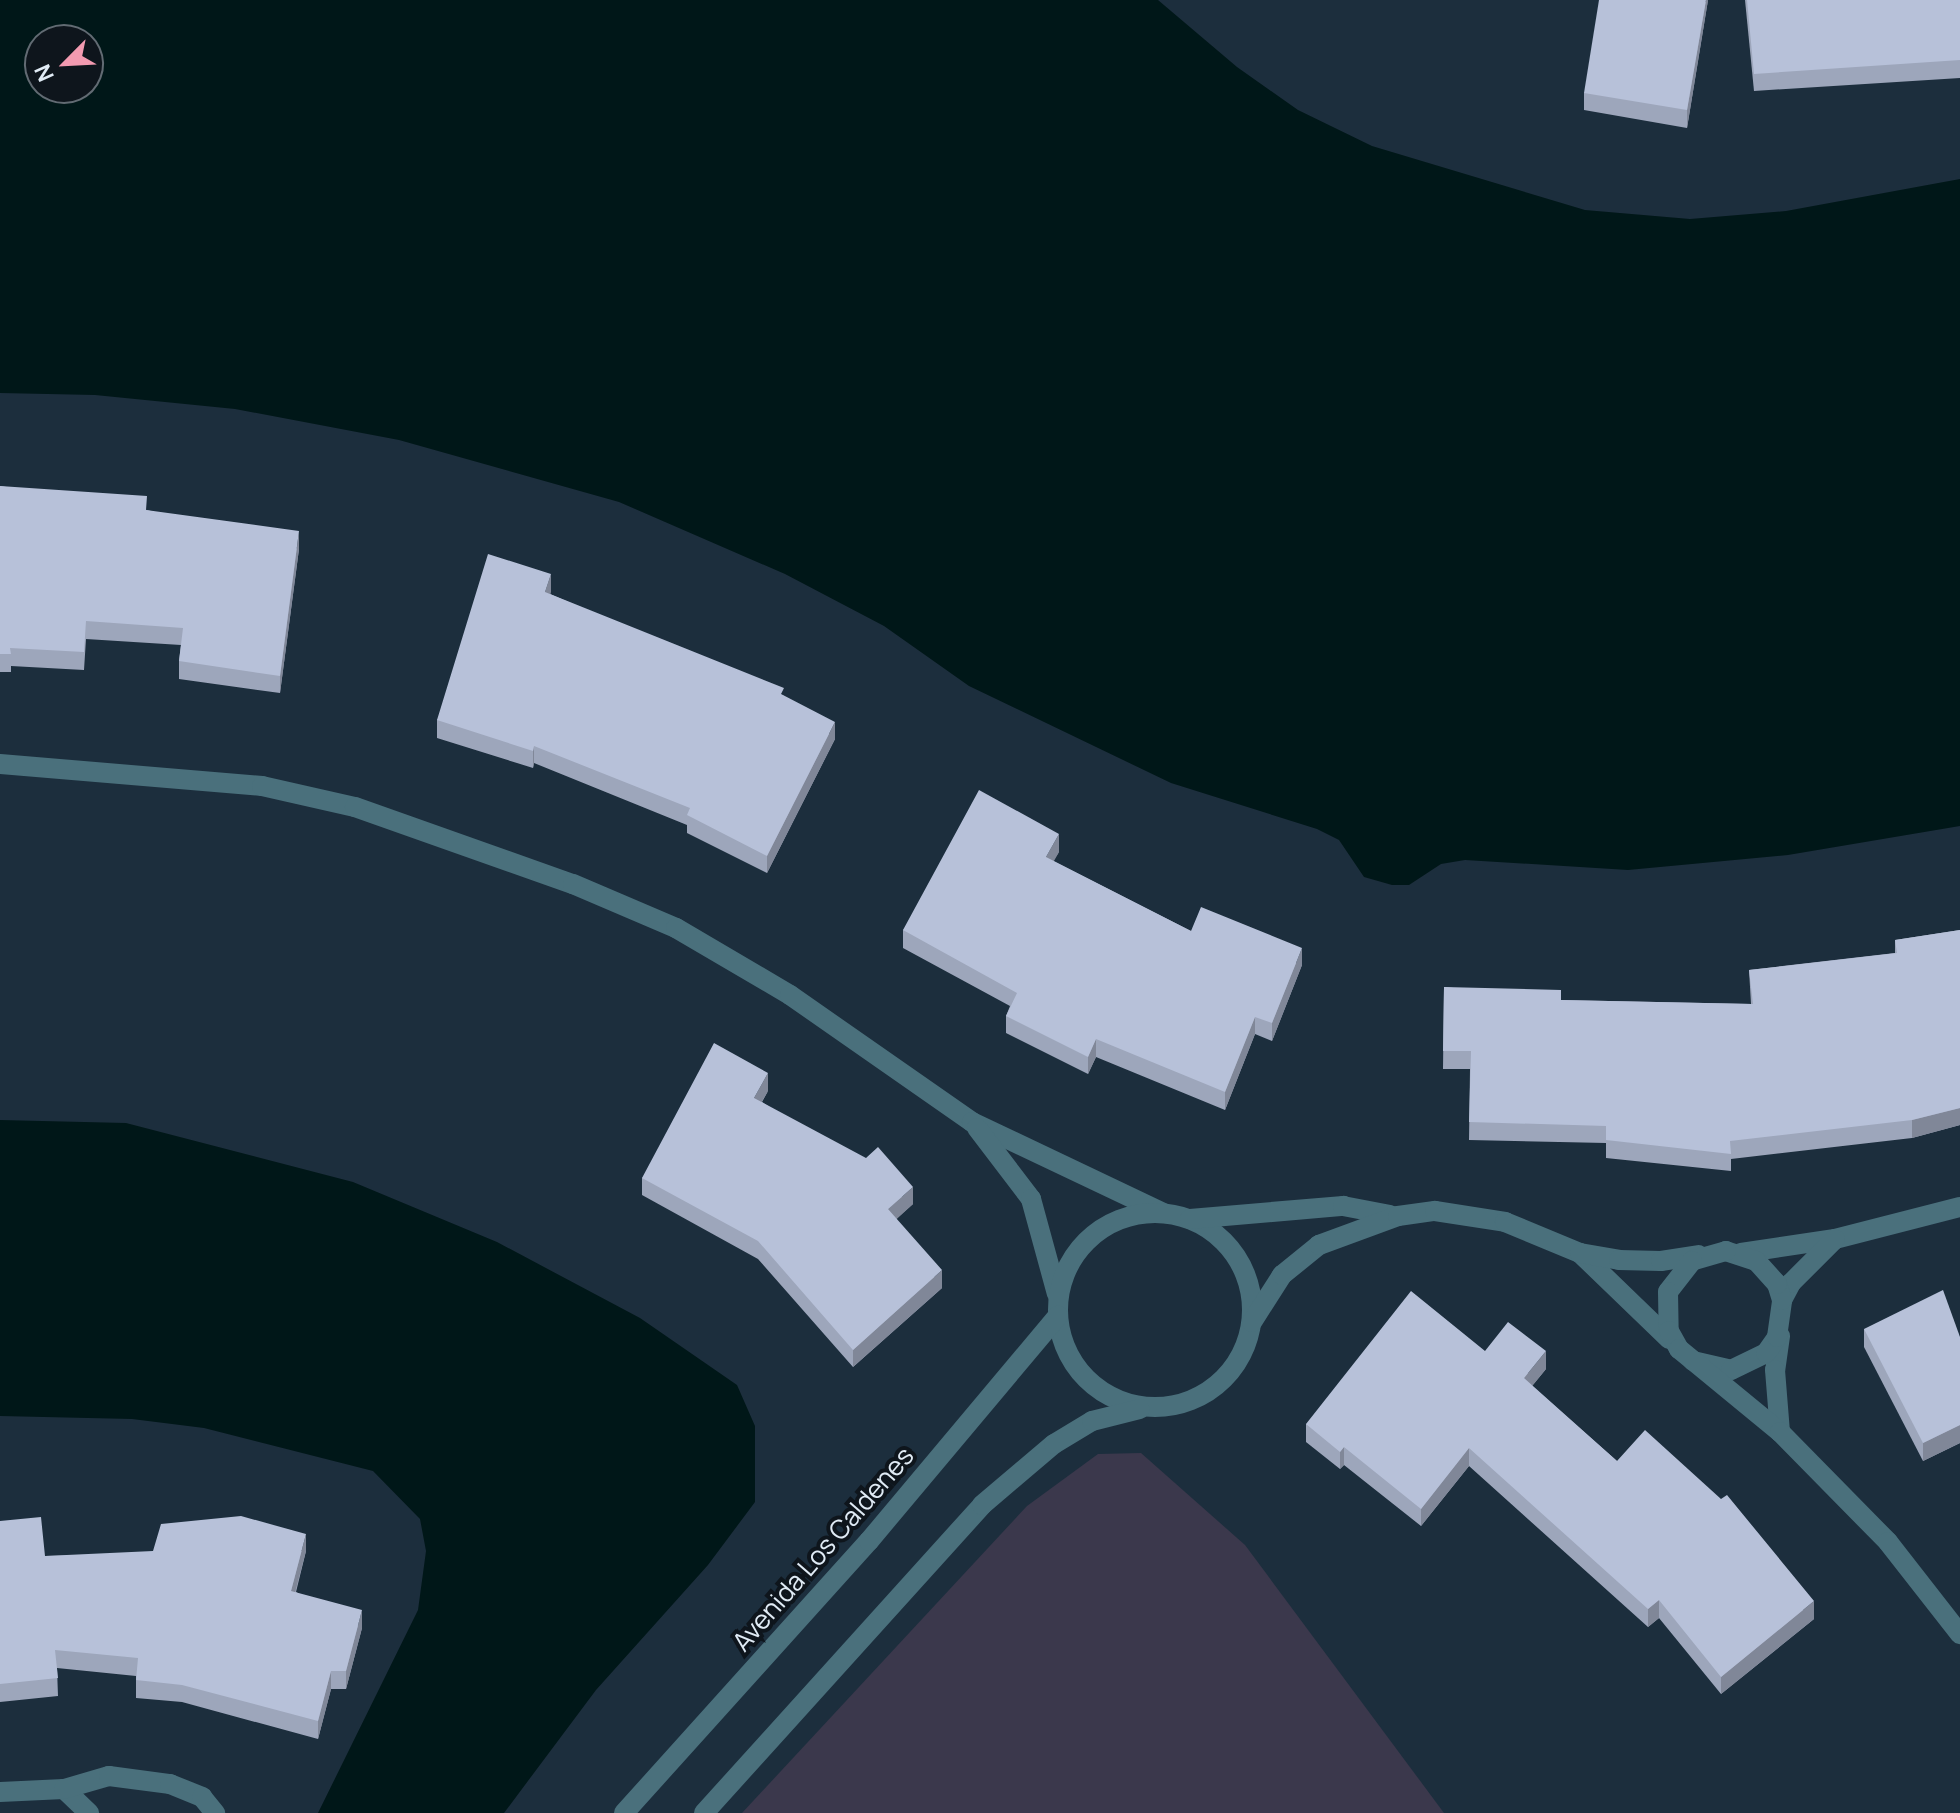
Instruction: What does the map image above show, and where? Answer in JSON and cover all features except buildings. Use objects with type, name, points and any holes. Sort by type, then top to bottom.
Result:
[{"type":"street","points":[[0,764],[262,786],[355,807],[472,845],[676,928],[790,995],[972,1122],[1164,1213],[1190,1219],[1343,1206],[1398,1216]]},
{"type":"street","points":[[972,1122],[1031,1199],[1058,1307],[1063,1343],[1096,1388],[1147,1408]]},
{"type":"street","points":[[704,1813],[982,1505],[1054,1444],[1092,1421],[1147,1408],[1176,1406],[1204,1395],[1228,1376],[1244,1351],[1252,1322],[1282,1275],[1319,1245],[1398,1216],[1435,1211],[1505,1222],[1580,1253],[1661,1261],[1835,1239],[1960,1207]]},
{"type":"street","points":[[1058,1307],[1066,1269],[1083,1244],[1106,1226],[1135,1214],[1164,1213]]},
{"type":"street","points":[[1190,1219],[1218,1236],[1239,1260],[1251,1290],[1252,1322]]},
{"type":"street","points":[[1711,1253],[1677,1274],[1668,1292],[1667,1322],[1686,1355],[1731,1370],[1750,1364],[1766,1353],[1791,1283],[1835,1239]]},
{"type":"street","points":[[1580,1253],[1686,1355],[1780,1432],[1888,1542],[1960,1634]]},
{"type":"street","points":[[1741,1253],[1768,1271],[1783,1309],[1775,1370],[1780,1432]]},
{"type":"street","name":"Avenida Los Caldenes","points":[[624,1813],[869,1541],[1058,1307]]},
{"type":"street","points":[[0,1792],[64,1789],[109,1776],[170,1784],[202,1797],[215,1813]]},
{"type":"street","points":[[64,1789],[89,1813]]},
{"type":"shaded area","points":[[0,0],[1158,0],[1237,67],[1298,110],[1372,146],[1585,210],[1690,219],[1786,211],[1960,179],[1960,826],[1788,855],[1628,870],[1465,860],[1441,864],[1409,885],[1392,885],[1364,877],[1339,840],[1317,829],[1171,783],[969,686],[884,626],[785,574],[619,502],[399,440],[235,409],[95,395],[0,393]]},
{"type":"shaded area","points":[[0,1120],[126,1123],[353,1182],[497,1242],[640,1318],[737,1385],[755,1426],[755,1502],[708,1565],[596,1690],[504,1813],[318,1813],[418,1610],[426,1551],[420,1519],[373,1471],[204,1428],[132,1419],[0,1416]]},
{"type":"shaded area","points":[[1141,1453],[1245,1545],[1444,1813],[742,1813],[1027,1506],[1098,1454]]}]
